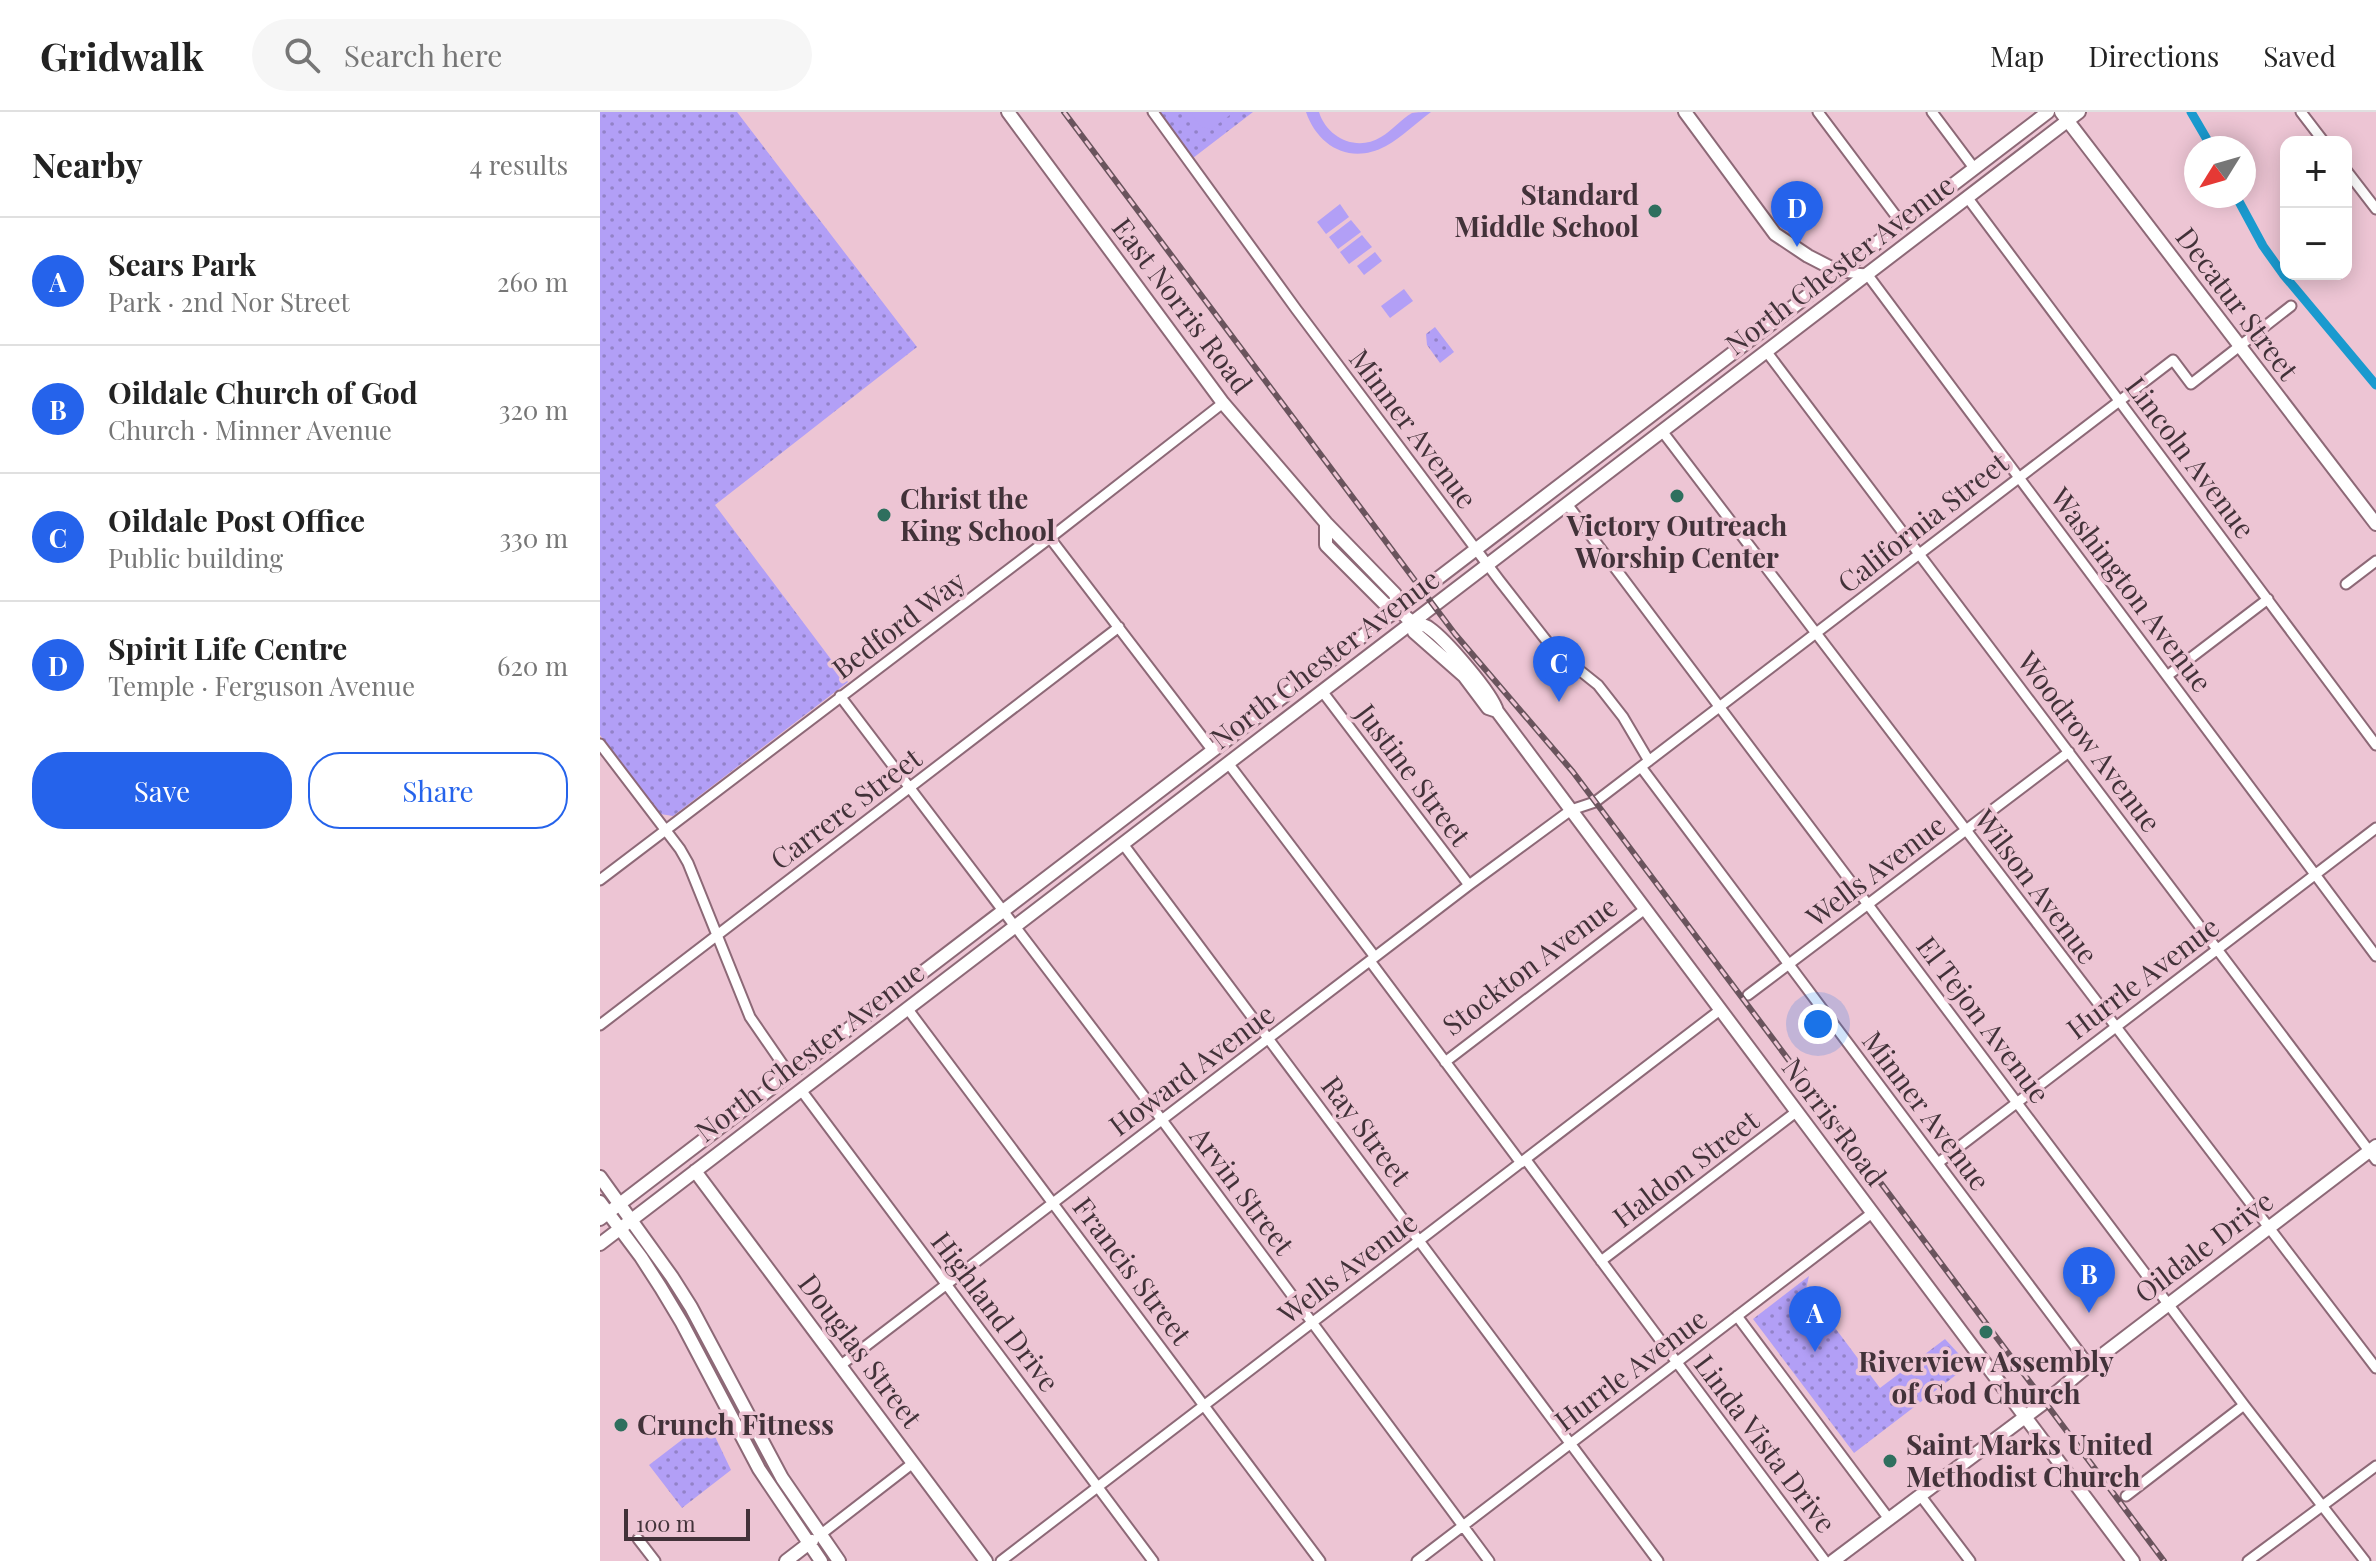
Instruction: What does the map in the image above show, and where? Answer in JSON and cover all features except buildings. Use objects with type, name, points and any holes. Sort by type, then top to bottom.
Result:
[{"type":"main road","name":"East Norris Road","points":[[1008,112],[1223,403],[1326,523],[1395,594],[1398,607],[1412,621]]},
{"type":"main road","points":[[1685,112],[1775,234],[1839,272]]},
{"type":"main road","name":"North Chester Avenue","points":[[608,1217],[626,1212],[822,1050],[2048,112]]},
{"type":"main road","name":"North Chester Avenue","points":[[608,1217],[626,1212],[695,1171],[1967,197],[2064,116],[2079,112]]},
{"type":"main road","name":"Decatur Street","points":[[2064,116],[2376,524]]},
{"type":"main road","points":[[1954,207],[1972,183],[1974,168]]},
{"type":"main road","name":"Norris Road","points":[[1412,621],[1428,627],[1494,700],[1497,711],[2131,1560]]},
{"type":"main road","points":[[1198,786],[1215,760],[1213,751]]},
{"type":"main road","points":[[801,1090],[800,1082],[822,1050]]},
{"type":"main road","name":"Oildale Drive","points":[[1833,1561],[2269,1228],[2374,1152]]},
{"type":"main road","name":"Douglas Street","points":[[695,1171],[986,1561]]},
{"type":"main road","points":[[600,1177],[691,1307],[782,1478],[839,1561]]},
{"type":"main road","name":"North Chester Avenue","points":[[600,1244],[608,1217]]},
{"type":"main road","points":[[608,1217],[641,1257],[682,1323],[759,1469],[821,1561]]},
{"type":"main road","points":[[731,1415],[744,1409]]},
{"type":"main road","points":[[786,1561],[820,1535]]},
{"type":"street","name":"Minner Avenue","points":[[1153,112],[1487,565],[1553,649],[1598,685],[1623,717],[1645,764],[1789,964],[2089,1365]]},
{"type":"street","points":[[1818,112],[1902,224]]},
{"type":"street","points":[[1932,112],[1974,168]]},
{"type":"street","points":[[2301,112],[2319,136]]},
{"type":"street","points":[[2352,176],[2372,196],[2376,209]]},
{"type":"street","name":"Lincoln Avenue","points":[[1967,197],[2376,745]]},
{"type":"street","points":[[1839,272],[1867,274]]},
{"type":"street","name":"Washington Avenue","points":[[1867,274],[2376,956]]},
{"type":"street","name":"California Street","points":[[1571,810],[1595,802],[2173,360],[2191,384],[2291,306]]},
{"type":"street","name":"Woodrow Avenue","points":[[1766,351],[2374,1152]]},
{"type":"street","name":"Bedford Way","points":[[600,880],[1223,403]]},
{"type":"street","name":"Wilson Avenue","points":[[1662,431],[2376,1368]]},
{"type":"street","name":"El Tejon Avenue","points":[[1567,504],[2244,1405],[2365,1561]]},
{"type":"street","points":[[1050,538],[1213,751]]},
{"type":"street","points":[[2346,584],[2376,561]]},
{"type":"street","points":[[2167,676],[2268,599]]},
{"type":"street","name":"Carrere Street","points":[[600,1025],[1119,627]]},
{"type":"street","name":"Justine Street","points":[[1322,691],[1469,885]]},
{"type":"street","name":"Arvin Street","points":[[840,696],[1162,1120],[1489,1561]]},
{"type":"street","points":[[600,744],[688,863],[750,1017],[790,1075]]},
{"type":"street","name":"Wells Avenue","points":[[1748,995],[2069,752]]},
{"type":"street","name":"Linda Vista Drive","points":[[1228,763],[1445,1062],[1601,1261],[1825,1561]]},
{"type":"street","name":"Howard Avenue","points":[[841,1365],[1571,810]]},
{"type":"street","name":"Hurrle Avenue","points":[[1938,1163],[2376,828]]},
{"type":"street","name":"Ray Street","points":[[1123,844],[1658,1561]]},
{"type":"street","name":"Stockton Avenue","points":[[1445,1062],[1645,909]]},
{"type":"street","name":"Francis Street","points":[[907,1008],[1320,1561]]},
{"type":"street","name":"Wells Avenue","points":[[1001,1561],[1720,1010]]},
{"type":"street","name":"Highland Drive","points":[[801,1090],[1153,1561]]},
{"type":"street","name":"Haldon Street","points":[[1601,1261],[1796,1112]]},
{"type":"street","name":"Hurrle Avenue","points":[[1417,1561],[1872,1213]]},
{"type":"street","points":[[1737,1316],[1889,1519]]},
{"type":"street","points":[[2126,1496],[2244,1405]]},
{"type":"street","points":[[820,1535],[913,1463]]},
{"type":"street","points":[[2248,1561],[2376,1466]]},
{"type":"street","points":[[1920,1495],[1970,1561]]},
{"type":"street","points":[[638,1539],[655,1561]]},
{"type":"shaded area","points":[[600,112],[737,112],[917,347],[715,505],[848,682],[673,816],[660,814],[600,735]]},
{"type":"shaded area","points":[[1156,112],[1253,112],[1193,158]]},
{"type":"shaded area","points":[[1190,112],[1234,112],[1211,129],[1201,127]]},
{"type":"shaded area","points":[[1306,112],[1319,112],[1336,135],[1353,143],[1362,143],[1381,137],[1412,113],[1431,112],[1386,146],[1360,154],[1348,153],[1327,143],[1311,124]]},
{"type":"shaded area","points":[[1340,204],[1349,217],[1326,234],[1317,222]]},
{"type":"shaded area","points":[[1351,220],[1361,232],[1338,249],[1329,237]]},
{"type":"shaded area","points":[[1362,235],[1372,247],[1349,264],[1340,252]]},
{"type":"shaded area","points":[[1375,252],[1382,261],[1364,275],[1357,266]]},
{"type":"shaded area","points":[[1404,289],[1413,301],[1390,318],[1381,306]]},
{"type":"shaded area","points":[[1435,327],[1454,352],[1440,363],[1427,345],[1426,334]]},
{"type":"shaded area","points":[[1809,1276],[1806,1289],[1880,1388],[1945,1339],[1969,1365],[1854,1453],[1753,1319]]},
{"type":"shaded area","points":[[710,1426],[731,1470],[682,1508],[649,1465],[696,1429]]},
{"type":"waterway","points":[[2191,112],[2205,136]]},
{"type":"waterway","points":[[2242,208],[2283,274],[2376,385]]},
{"type":"railway","points":[[1064,112],[1455,634],[1573,772],[2164,1561]]},
{"type":"place","name":"Standard Middle School","points":[[1655,211]]},
{"type":"place","name":"Spirit Life Centre","points":[[1797,247]]},
{"type":"place","name":"Victory Outreach Worship Center","points":[[1677,496]]},
{"type":"place","name":"Christ the King School","points":[[884,515]]},
{"type":"place","name":"Oildale Post Office","points":[[1559,702]]},
{"type":"place","name":"Oildale Church of God","points":[[2089,1313]]},
{"type":"place","name":"Riverview Assembly of God Church","points":[[1986,1332]]},
{"type":"place","name":"Sears Park","points":[[1815,1352]]},
{"type":"place","name":"Crunch Fitness","points":[[621,1425]]},
{"type":"place","name":"Saint Marks United Methodist Church","points":[[1890,1461]]}]
